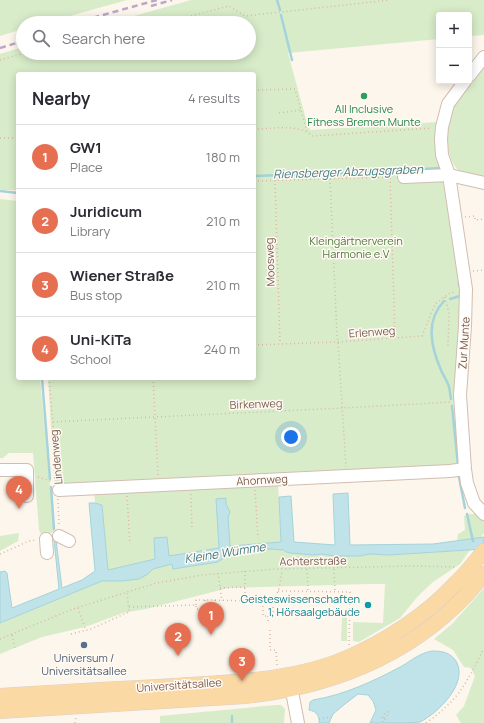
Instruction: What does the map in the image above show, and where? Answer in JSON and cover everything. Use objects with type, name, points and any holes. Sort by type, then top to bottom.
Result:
[{"type":"main road","name":"Universitätsallee","points":[[0,711],[245,696],[348,658],[374,645],[404,627],[454,586],[484,551]]},
{"type":"main road","name":"Universitätsallee","points":[[0,696],[203,684],[286,681],[318,683],[351,672],[384,657],[411,640],[442,617],[477,583],[484,574]]},
{"type":"street","points":[[472,72],[484,57]]},
{"type":"street","name":"Zur Munte","points":[[463,84],[448,104],[442,127],[442,155],[449,175],[466,289],[460,401],[467,483],[477,509]]},
{"type":"street","points":[[404,177],[449,175],[484,183]]},
{"type":"street","name":"Ahornweg","points":[[59,487],[158,485],[450,471],[465,469]]},
{"type":"street","points":[[0,470],[27,470],[27,496]]},
{"type":"street","points":[[46,539],[47,553]]},
{"type":"street","points":[[286,681],[298,723]]},
{"type":"path","points":[[191,16],[229,6],[245,16],[390,0]]},
{"type":"path","points":[[0,60],[16,56]]},
{"type":"path","points":[[256,90],[295,89],[307,131]]},
{"type":"path","points":[[279,113],[301,110]]},
{"type":"path","points":[[256,129],[292,128],[307,131],[313,136],[442,127]]},
{"type":"path","points":[[0,138],[16,138]]},
{"type":"path","points":[[256,181],[404,177]]},
{"type":"path","points":[[390,178],[395,338]]},
{"type":"path","points":[[330,179],[336,335],[338,342],[343,409],[346,475]]},
{"type":"path","name":"Moosweg","points":[[275,180],[280,343]]},
{"type":"path","points":[[456,218],[475,216],[475,220],[484,219]]},
{"type":"path","name":"Erlenweg","points":[[256,345],[338,342],[422,336],[435,304],[450,293],[466,289]]},
{"type":"path","points":[[445,297],[449,313],[448,347]]},
{"type":"path","name":"Lindenweg","points":[[49,380],[59,487],[57,494],[64,538]]},
{"type":"path","points":[[154,380],[158,485]]},
{"type":"path","name":"Birkenweg","points":[[53,422],[155,416],[343,409],[460,401]]},
{"type":"path","points":[[27,470],[59,487]]},
{"type":"path","points":[[255,480],[258,538]]},
{"type":"path","points":[[190,483],[192,530]]},
{"type":"path","points":[[127,486],[130,544]]},
{"type":"path","points":[[0,554],[28,541],[46,539]]},
{"type":"path","name":"Achterstraße","points":[[0,639],[78,608],[127,592],[157,583],[202,575],[282,569],[413,566],[469,568]]},
{"type":"path","points":[[263,602],[263,616],[273,616],[273,602],[278,591],[282,569]]},
{"type":"path","points":[[307,569],[308,591]]},
{"type":"path","points":[[334,569],[335,592]]},
{"type":"path","points":[[245,571],[245,601]]},
{"type":"path","points":[[218,573],[222,601]]},
{"type":"path","points":[[220,588],[245,587]]},
{"type":"path","points":[[278,591],[350,592],[348,658]]},
{"type":"path","points":[[71,634],[86,630],[129,612],[127,592]]},
{"type":"path","points":[[206,609],[196,609],[196,600],[273,602]]},
{"type":"path","points":[[205,600],[206,619],[209,619],[209,624]]},
{"type":"path","points":[[209,619],[214,618],[214,600]]},
{"type":"path","points":[[129,607],[196,605]]},
{"type":"path","points":[[78,608],[86,630]]},
{"type":"path","points":[[268,616],[268,621]]},
{"type":"path","points":[[270,630],[270,650],[276,650],[286,681]]},
{"type":"path","points":[[12,635],[15,648]]},
{"type":"path","points":[[426,723],[444,710],[461,690],[472,673],[484,648]]},
{"type":"path","points":[[379,720],[383,722],[384,716],[385,711],[388,712],[385,719],[381,717]]},
{"type":"path","points":[[75,723],[76,717]]},
{"type":"path","points":[[319,719],[331,717]]},
{"type":"green space","points":[[0,0],[127,0],[70,16],[16,16],[16,31],[0,36]]},
{"type":"green space","name":"Kleingärtnerverein Harmonie e.V","points":[[191,0],[484,0],[484,35],[472,36],[472,12],[436,12],[436,39],[288,53],[308,127],[311,130],[437,122],[441,167],[448,180],[463,286],[453,408],[460,466],[278,483],[281,542],[230,546],[169,557],[155,538],[155,559],[108,570],[102,505],[95,503],[94,491],[55,494],[48,380],[256,380],[256,72],[16,72],[16,190],[2,190],[0,189],[0,54],[16,49],[16,60],[256,60],[256,16],[134,16]]},
{"type":"green space","points":[[484,63],[484,177],[464,173],[459,170],[452,163],[448,148],[446,131],[451,111],[455,102],[466,86],[468,84],[472,84],[472,78]]},
{"type":"green space","points":[[0,199],[16,201],[16,380],[40,380],[54,531],[49,534],[41,534],[39,530],[33,453],[9,453],[3,458],[0,458]]},
{"type":"green space","points":[[469,514],[481,514],[484,516],[484,533],[481,537],[457,541],[458,534],[465,530],[464,516]]},
{"type":"green space","points":[[19,533],[18,541],[0,551],[0,536]]},
{"type":"green space","points":[[269,549],[284,550],[291,553],[335,556],[361,556],[369,554],[389,555],[470,550],[460,564],[433,582],[418,596],[400,618],[359,642],[353,641],[353,622],[383,623],[385,584],[228,588],[146,609],[123,613],[85,627],[42,637],[0,654],[0,623],[102,581],[122,581],[148,574],[153,569],[172,564],[173,569],[218,562],[228,555]]},
{"type":"green space","points":[[484,588],[484,723],[461,723],[456,715],[464,706],[475,676],[471,668],[464,667],[453,650],[434,639],[452,624]]},
{"type":"green space","points":[[347,612],[347,641],[341,641],[342,617]]},
{"type":"green space","points":[[281,705],[285,709],[284,723],[160,723],[160,716]]},
{"type":"water","name":"Kleine Wümme","points":[[348,493],[350,545],[433,544],[484,537],[484,549],[389,555],[369,554],[361,556],[335,556],[291,553],[284,550],[269,549],[228,555],[218,562],[173,569],[172,564],[153,569],[139,579],[102,581],[0,623],[0,572],[5,571],[7,573],[12,608],[59,589],[54,540],[56,540],[62,588],[82,580],[95,571],[89,503],[102,505],[108,570],[155,559],[154,538],[167,537],[169,556],[219,548],[216,499],[226,498],[226,504],[230,512],[228,517],[230,546],[281,542],[279,497],[291,496],[294,542],[335,545],[333,494]]},
{"type":"water","points":[[432,651],[439,651],[454,658],[459,670],[458,679],[455,688],[443,705],[420,722],[370,723],[376,710],[373,701],[368,695],[358,694],[333,714],[329,723],[319,723],[317,714],[314,711],[309,710],[310,702],[313,700],[336,695],[359,687],[391,672],[420,655]]},
{"type":"waterway","points":[[277,0],[280,10]]},
{"type":"waterway","points":[[281,15],[292,60]]},
{"type":"waterway","name":"Riensberger Abzugsgraben","points":[[256,176],[399,171],[439,168],[440,170]]},
{"type":"waterway","name":"Riensberger Abzugsgraben","points":[[0,191],[16,193]]},
{"type":"waterway","name":"Riensberger Abzugsgraben","points":[[459,279],[459,286]]},
{"type":"waterway","name":"Riensberger Abzugsgraben","points":[[450,299],[460,296]]},
{"type":"waterway","name":"Riensberger Abzugsgraben","points":[[444,301],[434,317],[432,334],[437,361],[449,386],[451,399]]},
{"type":"waterway","points":[[42,380],[50,479]]},
{"type":"waterway","name":"Riensberger Abzugsgraben","points":[[452,406],[458,465]]},
{"type":"waterway","name":"Riensberger Abzugsgraben","points":[[459,477],[465,508]]},
{"type":"waterway","points":[[51,487],[54,529]]},
{"type":"waterway","name":"Riensberger Abzugsgraben","points":[[467,514],[473,541]]},
{"type":"waterway","points":[[232,716],[232,723]]},
{"type":"railway","points":[[99,16],[157,0]]},
{"type":"railway","points":[[151,6],[172,0]]},
{"type":"railway","points":[[0,48],[16,43]]},
{"type":"place","name":"All Inclusive Fitness Bremen Munte","points":[[364,96]]},
{"type":"place","name":"Uni-KiTa","points":[[19,509]]},
{"type":"place","name":"Geisteswissenschaften 1, Hörsaalgebäude","points":[[368,605]]},
{"type":"place","name":"GW1","points":[[211,635]]},
{"type":"place","name":"Universum / Universitätsallee","points":[[84,645]]},
{"type":"place","name":"Juridicum","points":[[178,656]]},
{"type":"place","name":"Wiener Straße","points":[[242,681]]}]
